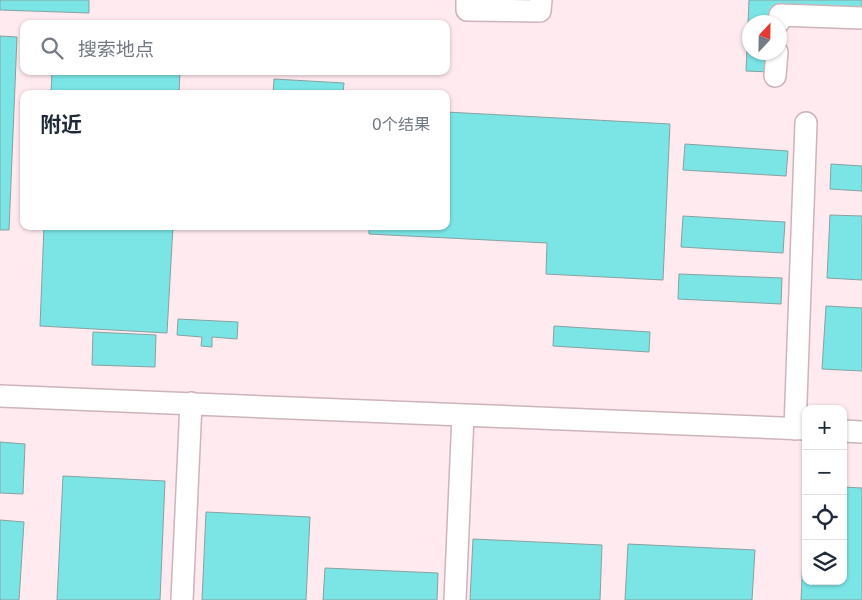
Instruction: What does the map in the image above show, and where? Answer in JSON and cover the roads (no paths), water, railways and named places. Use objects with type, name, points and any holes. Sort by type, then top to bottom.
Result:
[{"type":"street","points":[[467,0],[467,10],[540,11],[541,0]]},
{"type":"street","points":[[787,15],[862,18]]},
{"type":"street","points":[[775,76],[776,60]]},
{"type":"street","points":[[0,396],[800,429],[806,123]]},
{"type":"street","points":[[182,600],[191,404]]},
{"type":"street","points":[[456,600],[462,415]]},
{"type":"street","points":[[847,431],[862,432]]}]
